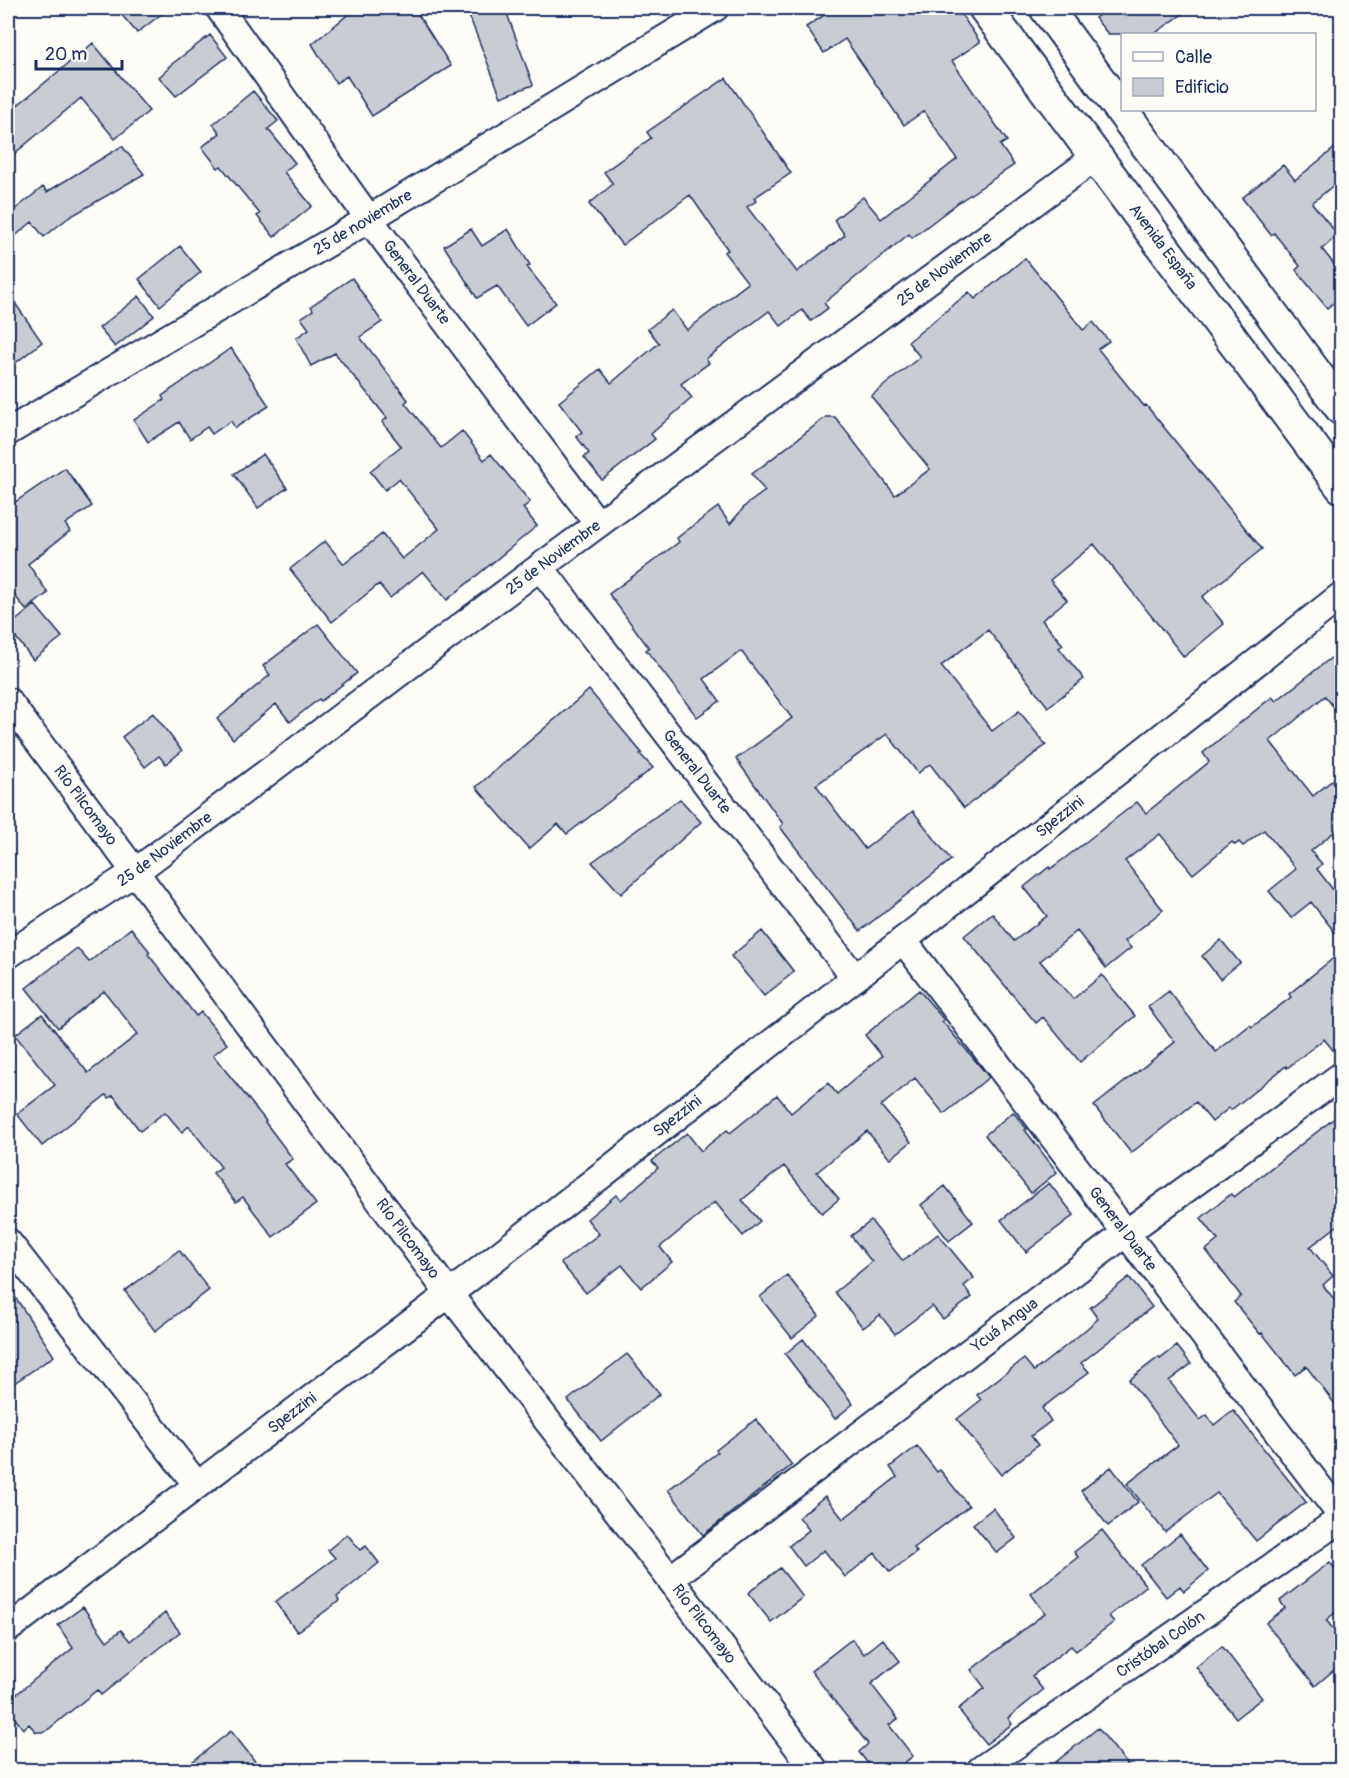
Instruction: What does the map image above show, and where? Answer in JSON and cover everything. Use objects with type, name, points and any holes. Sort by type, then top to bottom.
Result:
[{"type":"street","name":"General Duarte","points":[[219,8],[369,219],[598,524]]},
{"type":"street","name":"25 de noviembre","points":[[8,432],[369,219],[716,8]]},
{"type":"street","name":"Avenida España","points":[[985,8],[1341,487]]},
{"type":"street","points":[[1046,8],[1121,110]]},
{"type":"street","points":[[1122,111],[1341,409]]},
{"type":"street","name":"25 de Noviembre","points":[[8,955],[135,872],[540,567],[1096,157]]},
{"type":"street","name":"General Duarte","points":[[540,567],[855,978]]},
{"type":"street","name":"Spezzini","points":[[8,1629],[449,1294],[1341,595]]},
{"type":"street","name":"Río Pilcomayo","points":[[8,701],[449,1294],[815,1770]]},
{"type":"street","name":"General Duarte","points":[[903,940],[1341,1517]]},
{"type":"street","name":"Ycuá Angua","points":[[670,1579],[1126,1233],[1341,1075]]},
{"type":"street","points":[[8,1242],[197,1485]]},
{"type":"street","name":"Cristóbal Colón","points":[[980,1770],[1341,1517]]},
{"type":"building","points":[[116,8],[169,8],[137,33]]},
{"type":"building","points":[[356,8],[414,8],[451,66],[372,116],[347,76],[336,83],[312,44]]},
{"type":"building","points":[[466,8],[505,8],[533,85],[501,97]]},
{"type":"building","points":[[835,8],[957,8],[980,42],[952,61],[1007,141],[1000,145],[1014,165],[959,202],[912,238],[909,234],[824,303],[828,308],[811,321],[802,310],[781,326],[769,311],[706,359],[709,363],[681,384],[692,398],[651,434],[655,439],[602,480],[584,457],[589,453],[576,436],[582,432],[559,402],[600,369],[611,383],[659,343],[648,329],[672,310],[687,330],[748,283],[724,252],[728,250],[690,195],[622,245],[589,204],[613,184],[604,172],[651,138],[647,132],[726,78],[791,173],[754,198],[756,201],[747,207],[797,272],[845,235],[834,220],[863,197],[881,219],[957,159],[924,111],[904,125],[845,39],[824,53],[806,27]]},
{"type":"building","points":[[1109,8],[1191,8],[1155,33],[1108,34],[1095,18]]},
{"type":"building","points":[[210,35],[227,57],[176,96],[159,77],[168,67]]},
{"type":"building","points":[[93,43],[149,111],[115,139],[81,98],[8,159],[8,113]]},
{"type":"building","points":[[253,91],[278,121],[268,129],[295,163],[284,172],[312,206],[274,237],[257,216],[260,214],[221,166],[218,168],[202,147],[220,133],[213,124]]},
{"type":"building","points":[[1341,143],[1341,179],[1312,203],[1338,235],[1322,249],[1341,273],[1341,297],[1327,308],[1296,270],[1300,266],[1274,233],[1271,235],[1242,198],[1283,165],[1295,180]]},
{"type":"building","points":[[122,146],[144,174],[68,218],[44,237],[32,222],[8,242],[8,215],[43,187],[47,192]]},
{"type":"building","points":[[471,229],[482,246],[508,229],[530,265],[527,267],[556,303],[526,326],[497,286],[477,298],[444,246]]},
{"type":"building","points":[[180,246],[201,272],[160,306],[139,279]]},
{"type":"building","points":[[1025,258],[1083,330],[1093,322],[1109,341],[1098,349],[1262,549],[1202,597],[1224,624],[1184,657],[1094,544],[1050,580],[1067,600],[1042,620],[1063,645],[1059,648],[1084,679],[1048,707],[988,630],[941,666],[992,731],[1019,711],[1046,745],[964,808],[930,764],[918,773],[887,734],[816,785],[865,849],[913,811],[951,860],[860,931],[780,827],[783,824],[736,759],[792,718],[741,651],[704,679],[720,701],[697,717],[646,650],[649,648],[609,594],[679,542],[677,538],[718,507],[730,524],[746,505],[765,491],[752,474],[826,417],[835,417],[895,495],[930,469],[871,396],[920,357],[908,342],[969,292],[975,299]]},
{"type":"building","points":[[352,278],[382,322],[360,337],[408,400],[405,403],[441,448],[462,431],[484,460],[491,454],[530,502],[523,508],[537,526],[447,600],[423,571],[390,598],[379,584],[332,622],[290,569],[325,541],[344,564],[382,534],[402,559],[439,529],[399,479],[385,490],[370,471],[401,446],[382,422],[387,418],[335,353],[311,366],[296,338],[309,329],[301,318],[313,310],[311,306]]},
{"type":"building","points":[[8,293],[42,342],[8,369]]},
{"type":"building","points":[[139,296],[154,316],[115,347],[99,328]]},
{"type":"building","points":[[231,348],[269,406],[235,428],[231,421],[212,434],[207,427],[190,439],[179,422],[148,442],[134,420],[164,400],[162,396]]},
{"type":"building","points":[[263,454],[287,488],[258,508],[234,474]]},
{"type":"building","points":[[65,468],[92,506],[65,524],[70,531],[28,564],[48,593],[26,610],[8,587],[8,507]]},
{"type":"building","points":[[35,605],[62,637],[33,660],[8,627]]},
{"type":"building","points":[[318,624],[357,673],[290,722],[276,704],[233,739],[217,719],[270,675],[263,666]]},
{"type":"building","points":[[1341,650],[1341,716],[1325,696],[1270,741],[1313,796],[1341,773],[1341,826],[1311,851],[1322,864],[1317,869],[1341,900],[1341,940],[1311,902],[1291,918],[1269,891],[1296,869],[1264,830],[1243,846],[1239,842],[1235,845],[1232,842],[1193,874],[1160,834],[1125,861],[1163,910],[1125,941],[1131,948],[1106,968],[1077,931],[1040,961],[1073,999],[1102,975],[1135,1016],[1080,1062],[1043,1017],[1036,1023],[964,936],[992,913],[1014,941],[1047,916],[1024,887],[1137,802],[1146,813],[1209,762],[1203,753],[1272,697],[1276,701]]},
{"type":"building","points":[[589,690],[653,768],[567,834],[558,824],[529,849],[476,787]]},
{"type":"building","points":[[153,713],[182,751],[166,764],[159,756],[145,767],[122,737]]},
{"type":"building","points":[[680,799],[701,822],[621,894],[592,862]]},
{"type":"building","points":[[131,928],[196,1016],[201,1012],[227,1044],[213,1055],[293,1159],[285,1164],[316,1204],[273,1237],[243,1197],[236,1202],[213,1173],[221,1167],[189,1126],[182,1132],[165,1112],[140,1131],[113,1095],[109,1098],[106,1095],[42,1146],[17,1114],[55,1085],[15,1035],[42,1014],[88,1073],[138,1034],[104,991],[58,1028],[26,988],[77,948],[89,962]]},
{"type":"building","points":[[762,931],[794,972],[764,996],[731,956]]},
{"type":"building","points":[[1221,940],[1240,963],[1220,979],[1202,956]]},
{"type":"building","points":[[1341,952],[1341,1060],[1324,1039],[1212,1122],[1196,1102],[1131,1153],[1094,1106],[1175,1042],[1148,1007],[1169,991],[1216,1052],[1291,997],[1289,994]]},
{"type":"building","points":[[919,990],[989,1077],[944,1114],[915,1078],[881,1106],[911,1142],[890,1159],[867,1131],[817,1172],[839,1199],[822,1213],[784,1166],[742,1200],[760,1221],[743,1236],[715,1202],[660,1247],[672,1262],[641,1288],[622,1265],[586,1293],[561,1263],[599,1234],[587,1219],[616,1195],[621,1200],[658,1168],[652,1161],[687,1133],[701,1151],[727,1130],[730,1133],[777,1095],[791,1113],[828,1083],[837,1094],[882,1056],[865,1035]]},
{"type":"building","points":[[1013,1112],[1057,1172],[1031,1193],[985,1135]]},
{"type":"building","points":[[1341,1113],[1341,1223],[1310,1247],[1333,1276],[1323,1285],[1341,1308],[1341,1412],[1306,1366],[1295,1375],[1234,1302],[1241,1296],[1206,1250],[1218,1240],[1201,1218],[1231,1194],[1234,1197]]},
{"type":"building","points":[[1049,1183],[1074,1215],[1026,1252],[1001,1220]]},
{"type":"building","points":[[945,1186],[973,1222],[949,1241],[921,1205]]},
{"type":"building","points":[[871,1221],[903,1261],[938,1234],[974,1278],[964,1286],[972,1297],[943,1319],[932,1306],[895,1334],[880,1315],[863,1328],[835,1292],[872,1262],[851,1236]]},
{"type":"building","points":[[179,1250],[209,1290],[155,1331],[125,1291]]},
{"type":"building","points":[[787,1275],[819,1316],[792,1338],[760,1297]]},
{"type":"building","points":[[1129,1277],[1152,1307],[1081,1363],[1089,1372],[1042,1408],[1051,1421],[1031,1436],[1038,1445],[1001,1475],[957,1419],[981,1400],[977,1395],[1024,1359],[1034,1371],[1077,1337],[1098,1319],[1090,1308]]},
{"type":"building","points":[[8,1286],[54,1356],[8,1387]]},
{"type":"building","points":[[803,1339],[853,1404],[835,1419],[785,1354]]},
{"type":"building","points":[[1177,1346],[1191,1364],[1169,1381],[1200,1420],[1207,1415],[1214,1425],[1233,1410],[1306,1502],[1256,1541],[1217,1493],[1165,1532],[1127,1484],[1178,1445],[1129,1380]]},
{"type":"building","points":[[627,1354],[660,1394],[601,1441],[568,1400]]},
{"type":"building","points":[[756,1419],[792,1465],[703,1535],[668,1490],[718,1452],[716,1450]]},
{"type":"building","points":[[917,1446],[937,1472],[940,1470],[969,1506],[914,1548],[917,1552],[890,1572],[875,1553],[845,1577],[824,1550],[804,1566],[789,1546],[809,1530],[799,1517],[825,1496],[843,1519],[897,1477],[890,1467]]},
{"type":"building","points":[[1111,1467],[1138,1502],[1108,1526],[1081,1491]]},
{"type":"building","points":[[993,1508],[1016,1538],[997,1553],[973,1524]]},
{"type":"building","points":[[1102,1530],[1146,1586],[1109,1616],[1114,1622],[1076,1651],[1071,1646],[1032,1676],[1043,1690],[1008,1718],[1012,1724],[986,1744],[958,1709],[985,1688],[971,1670],[1045,1613],[1031,1594],[1078,1557],[1074,1552]]},
{"type":"building","points":[[347,1534],[360,1550],[366,1546],[379,1563],[337,1597],[339,1601],[297,1632],[275,1602],[335,1558],[328,1550]]},
{"type":"building","points":[[1180,1534],[1208,1571],[1184,1591],[1180,1586],[1166,1597],[1141,1565]]},
{"type":"building","points":[[1330,1562],[1341,1577],[1341,1608],[1326,1620],[1341,1639],[1341,1664],[1315,1686],[1266,1623],[1285,1608],[1280,1601]]},
{"type":"building","points":[[780,1568],[803,1597],[771,1622],[748,1593]]},
{"type":"building","points":[[83,1607],[107,1641],[121,1630],[130,1641],[165,1613],[180,1632],[101,1695],[97,1690],[45,1732],[36,1732],[29,1724],[23,1729],[8,1709],[8,1701],[73,1648],[58,1625]]},
{"type":"building","points":[[852,1639],[864,1654],[883,1639],[900,1661],[871,1684],[898,1719],[889,1725],[913,1756],[895,1770],[873,1770],[859,1752],[868,1744],[811,1671]]},
{"type":"building","points":[[1222,1646],[1262,1698],[1236,1718],[1196,1667]]},
{"type":"building","points":[[1098,1728],[1132,1770],[1046,1770]]},
{"type":"building","points":[[231,1731],[262,1770],[182,1770]]}]
